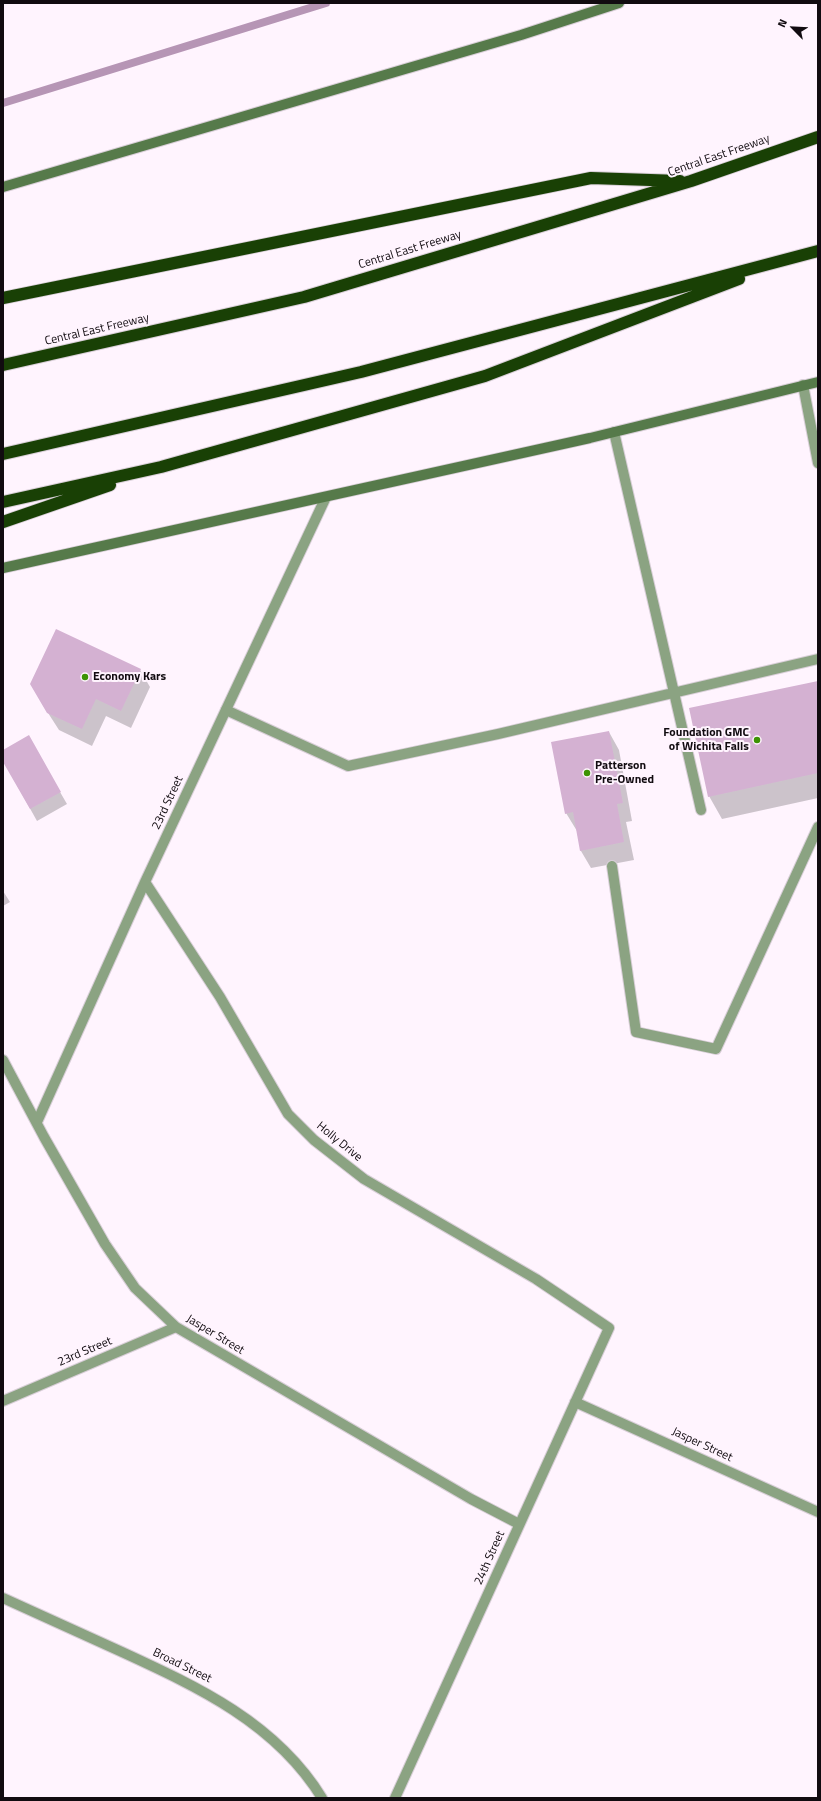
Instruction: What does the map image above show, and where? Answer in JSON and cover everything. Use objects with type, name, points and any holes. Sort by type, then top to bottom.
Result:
[{"type":"highway","name":"Central East Freeway","points":[[3,366],[304,297],[691,181],[818,137]]},
{"type":"highway","points":[[3,298],[591,178],[691,181]]},
{"type":"highway","points":[[3,454],[361,372],[818,251]]},
{"type":"highway","points":[[3,502],[161,467],[485,376],[798,257]]},
{"type":"highway","points":[[3,522],[161,467]]},
{"type":"main road","points":[[3,187],[521,35],[619,3]]},
{"type":"main road","points":[[3,568],[614,432],[818,382]]},
{"type":"street","points":[[803,385],[818,463]]},
{"type":"street","points":[[614,432],[701,810]]},
{"type":"street","name":"23rd Street","points":[[36,1122],[145,882],[326,497]]},
{"type":"street","points":[[226,710],[348,766],[818,659]]},
{"type":"street","points":[[612,866],[636,1032],[716,1048],[818,827]]},
{"type":"street","name":"Holly Drive","points":[[145,882],[220,997],[288,1114],[314,1140],[364,1179],[536,1280],[609,1328]]},
{"type":"street","name":"Jasper Street","points":[[3,1060],[78,1198],[117,1261],[135,1288],[176,1327],[450,1487],[519,1524]]},
{"type":"street","name":"23rd Street","points":[[3,1401],[176,1327]]},
{"type":"street","name":"24th Street","points":[[395,1798],[609,1328]]},
{"type":"street","name":"Jasper Street","points":[[575,1402],[818,1512]]},
{"type":"street","name":"Broad Street","points":[[3,1598],[168,1673],[212,1695],[242,1714],[293,1759],[322,1798]]},
{"type":"building","name":"Economy Kars","points":[[56,629],[141,669],[121,711],[96,699],[82,729],[47,713],[30,684]]},
{"type":"building","name":"Foundation GMC of Wichita Falls","points":[[818,681],[818,773],[708,797],[689,708]]},
{"type":"building","name":"Patterson Pre-Owned","points":[[609,731],[623,803],[617,804],[624,842],[580,851],[573,812],[565,814],[551,742]]},
{"type":"building","points":[[29,735],[61,792],[30,809],[3,762],[3,750]]},
{"type":"waterway","points":[[3,103],[326,3]]},
{"type":"place","name":"Economy Kars","points":[[85,677]]},
{"type":"place","name":"Foundation GMC of Wichita Falls","points":[[757,740]]},
{"type":"place","name":"Patterson Pre-Owned","points":[[587,773]]}]
